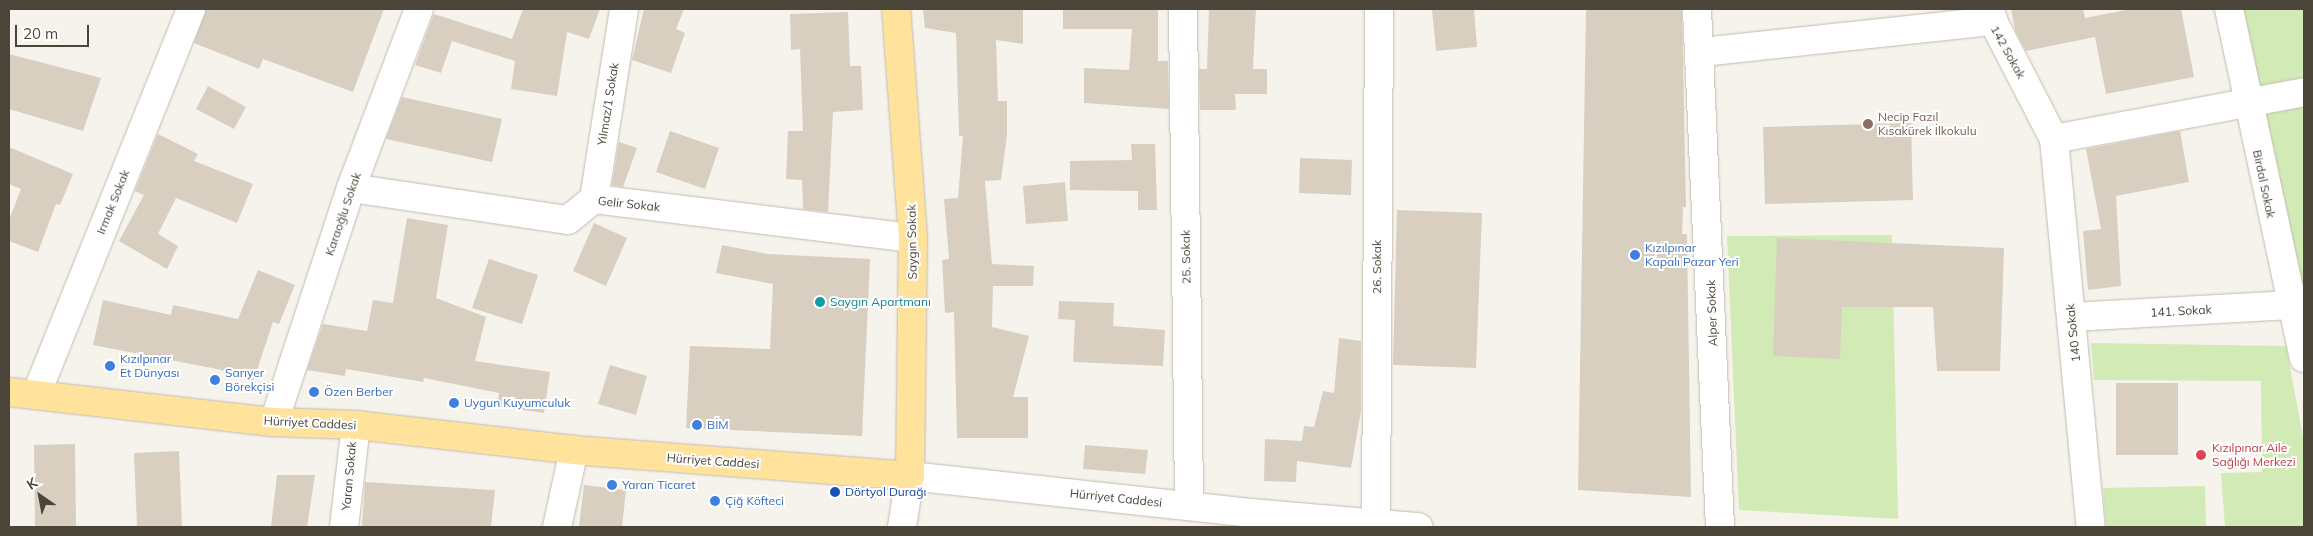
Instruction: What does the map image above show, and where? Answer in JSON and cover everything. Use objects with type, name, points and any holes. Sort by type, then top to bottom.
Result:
[{"type":"main road","name":"Saygın Sokak","points":[[896,9],[914,238],[910,476]]},
{"type":"main road","name":"Hürriyet Caddesi","points":[[9,392],[274,422],[356,426],[574,450],[910,476]]},
{"type":"street","name":"Irmak Sokak","points":[[36,395],[190,9]]},
{"type":"street","name":"Karaoğlu Sokak","points":[[274,422],[351,188],[419,9]]},
{"type":"street","name":"Yılmaz/1 Sokak","points":[[594,199],[624,9]]},
{"type":"street","name":"25. Sokak","points":[[1183,9],[1189,505]]},
{"type":"street","name":"26. Sokak","points":[[1376,525],[1379,9]]},
{"type":"street","name":"Alper Sokak","points":[[1697,9],[1702,52],[1720,527]]},
{"type":"street","name":"Birdal Sokak","points":[[2229,9],[2248,106],[2298,302],[2304,358]]},
{"type":"street","name":"142 Sokak","points":[[1702,52],[1992,15],[2054,139]]},
{"type":"street","points":[[2054,139],[2248,106],[2304,92]]},
{"type":"street","name":"140 Sokak","points":[[2054,139],[2091,527]]},
{"type":"street","name":"Gelir Sokak","points":[[351,188],[568,220],[594,199],[914,238]]},
{"type":"street","name":"141. Sokak","points":[[2071,317],[2298,302]]},
{"type":"street","name":"Yaran Sokak","points":[[344,527],[356,426]]},
{"type":"street","points":[[557,527],[574,450]]},
{"type":"street","name":"Hürriyet Caddesi","points":[[910,476],[1189,505],[1250,520],[1418,527]]},
{"type":"street","points":[[902,527],[910,476]]},
{"type":"green space","points":[[2238,9],[2304,9],[2304,78],[2253,87]]},
{"type":"green space","points":[[2304,101],[2304,285],[2294,288],[2254,112]]},
{"type":"green space","points":[[1892,235],[1898,519],[1739,510],[1727,236]]},
{"type":"green space","points":[[2091,343],[2286,346],[2304,442],[2304,527],[2225,527],[2221,473],[2262,472],[2261,381],[2094,380]]},
{"type":"green space","points":[[2205,486],[2206,527],[2106,527],[2103,488]]},
{"type":"building","points":[[206,9],[384,9],[353,92],[263,59],[259,69],[194,43]]},
{"type":"building","points":[[523,9],[600,9],[589,39],[567,32],[557,96],[511,89],[515,61],[452,41],[441,73],[415,65],[434,14],[512,39]]},
{"type":"building","points":[[644,9],[684,9],[676,29],[685,33],[671,73],[632,60]]},
{"type":"building","points":[[923,9],[1023,9],[1023,44],[996,40],[998,101],[1007,101],[1007,135],[1001,180],[985,181],[992,264],[1034,266],[1033,286],[993,286],[992,327],[1029,336],[1013,397],[1028,397],[1028,438],[957,438],[954,312],[945,313],[942,260],[949,259],[944,199],[958,198],[963,136],[959,136],[956,33],[925,28]]},
{"type":"building","points":[[1063,9],[1158,9],[1158,61],[1168,61],[1169,109],[1084,103],[1084,68],[1129,70],[1132,29],[1063,29]]},
{"type":"building","points":[[1209,9],[1256,9],[1253,69],[1267,69],[1267,94],[1235,94],[1236,110],[1200,110],[1199,69],[1207,69]]},
{"type":"building","points":[[1432,9],[1474,9],[1477,47],[1436,51]]},
{"type":"building","name":"Kızılpınar Kapalı Pazar Yeri","points":[[1586,9],[1682,9],[1686,207],[1683,207],[1682,234],[1687,234],[1691,497],[1578,490]]},
{"type":"building","points":[[2011,9],[2083,9],[2085,18],[2131,9],[2181,9],[2194,77],[2106,94],[2095,37],[2026,51],[2015,30]]},
{"type":"building","points":[[848,12],[850,66],[861,66],[863,110],[833,112],[828,212],[803,209],[802,180],[786,179],[788,131],[803,131],[800,49],[791,50],[790,14]]},
{"type":"building","points":[[9,54],[101,78],[83,131],[9,109]]},
{"type":"building","points":[[208,86],[246,107],[234,129],[196,109]]},
{"type":"building","points":[[402,97],[502,119],[492,162],[386,139]]},
{"type":"building","points":[[1911,123],[1913,200],[1765,204],[1763,127]]},
{"type":"building","points":[[670,131],[719,148],[705,189],[656,172]]},
{"type":"building","points":[[2180,131],[2189,182],[2116,196],[2121,286],[2088,290],[2083,231],[2101,229],[2086,149]]},
{"type":"building","points":[[158,134],[198,154],[194,161],[253,184],[237,223],[176,198],[158,234],[178,246],[167,269],[119,241],[144,195],[135,191]]},
{"type":"building","points":[[619,142],[637,148],[623,187],[612,185]]},
{"type":"building","points":[[1131,144],[1155,144],[1157,210],[1138,210],[1138,191],[1070,190],[1070,161],[1132,160]]},
{"type":"building","points":[[9,147],[73,174],[60,205],[56,204],[38,252],[9,241],[9,220],[21,189],[9,184]]},
{"type":"building","points":[[1300,158],[1352,160],[1351,195],[1299,193]]},
{"type":"building","points":[[1065,182],[1068,221],[1026,224],[1023,186]]},
{"type":"building","points":[[1397,210],[1482,213],[1476,368],[1393,365]]},
{"type":"building","points":[[407,218],[448,225],[436,298],[486,317],[475,361],[550,372],[544,413],[497,406],[499,393],[424,378],[423,382],[346,369],[345,376],[307,370],[323,324],[367,331],[373,300],[393,303]]},
{"type":"building","points":[[594,223],[627,238],[606,286],[573,271]]},
{"type":"building","points":[[1777,238],[2004,248],[2000,371],[1937,371],[1933,307],[1842,307],[1840,359],[1773,356]]},
{"type":"building","name":"Saygın Apartmanı","points":[[722,245],[768,254],[870,259],[862,436],[686,428],[690,346],[770,349],[773,284],[716,273]]},
{"type":"building","points":[[489,259],[538,275],[522,324],[472,308]]},
{"type":"building","points":[[258,270],[295,285],[279,324],[273,322],[253,382],[222,370],[93,345],[103,300],[171,315],[173,305],[238,319]]},
{"type":"building","points":[[1059,301],[1114,303],[1113,326],[1165,330],[1163,366],[1073,362],[1075,320],[1058,319]]},
{"type":"building","points":[[1339,338],[1361,341],[1361,411],[1351,468],[1297,461],[1296,482],[1264,481],[1265,439],[1302,441],[1304,426],[1314,427],[1323,391],[1334,393]]},
{"type":"building","points":[[610,365],[647,376],[636,415],[598,404]]},
{"type":"building","points":[[2116,383],[2178,383],[2178,455],[2116,455]]},
{"type":"building","points":[[75,444],[76,527],[35,527],[34,445]]},
{"type":"building","points":[[1085,445],[1148,450],[1145,474],[1083,469]]},
{"type":"building","points":[[179,451],[182,527],[137,527],[134,453]]},
{"type":"building","points":[[277,475],[315,475],[307,527],[271,527]]},
{"type":"building","points":[[365,482],[495,490],[491,527],[362,526]]},
{"type":"building","points":[[584,485],[626,490],[622,527],[579,527]]},
{"type":"place","name":"Necip Fazıl Kısakürek İlkokulu","points":[[1868,124]]},
{"type":"place","name":"Kızılpınar Kapalı Pazar Yeri","points":[[1635,255]]},
{"type":"place","name":"Saygın Apartmanı","points":[[820,302]]},
{"type":"place","name":"Kızılpınar Et Dünyası","points":[[110,366]]},
{"type":"place","name":"Sarıyer Börekçisi","points":[[215,380]]},
{"type":"place","name":"Özen Berber","points":[[314,392]]},
{"type":"place","name":"Uygun Kuyumculuk","points":[[454,403]]},
{"type":"place","name":"BİM","points":[[697,425]]},
{"type":"place","name":"Kızılpınar Aile Sağlığı Merkezi","points":[[2201,455]]},
{"type":"place","name":"Yaran Ticaret","points":[[612,485]]},
{"type":"place","name":"Dörtyol Durağı","points":[[835,492]]},
{"type":"place","name":"Çiğ Köfteci","points":[[715,501]]}]
